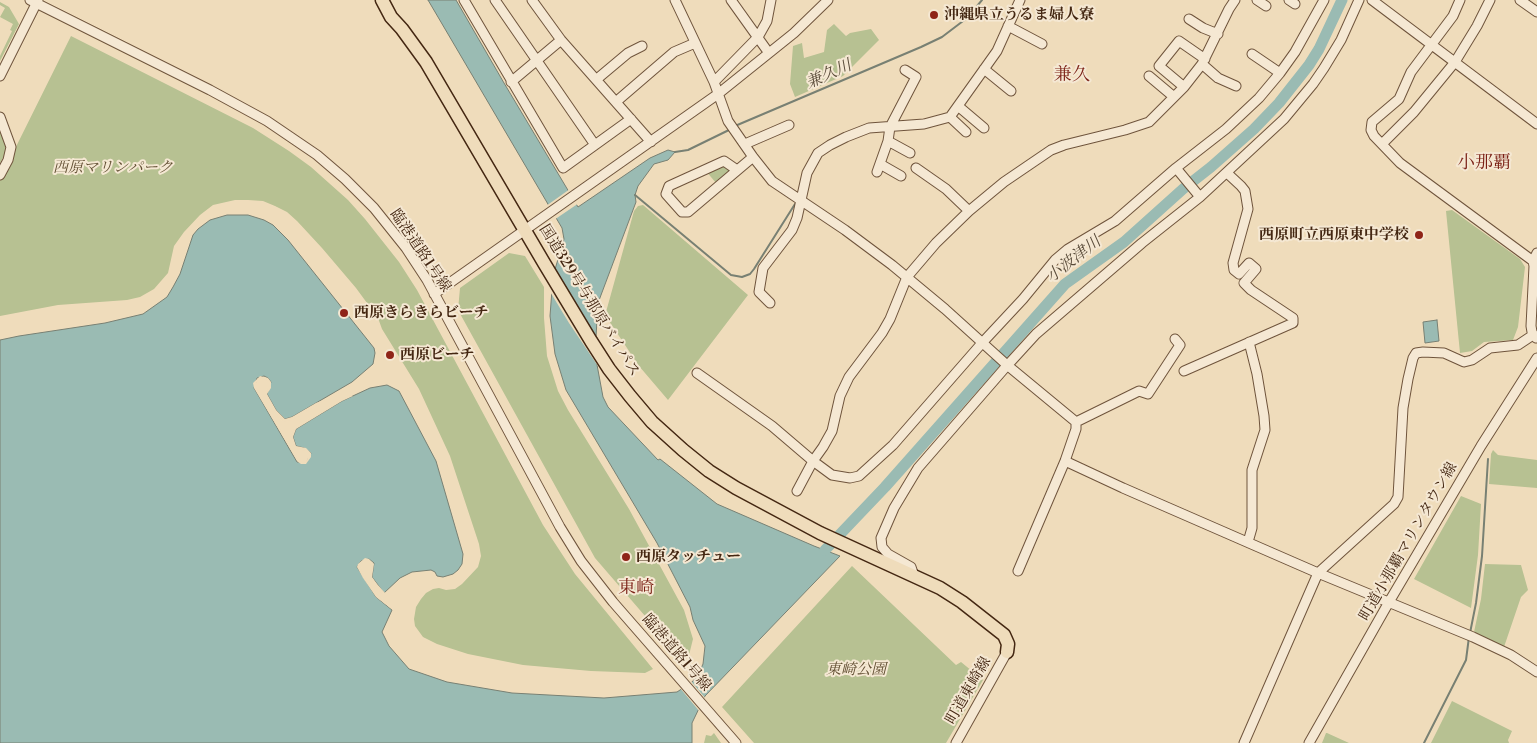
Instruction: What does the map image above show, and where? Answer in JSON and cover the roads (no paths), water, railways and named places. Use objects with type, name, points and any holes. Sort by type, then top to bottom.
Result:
[{"type":"highway","name":"国道329号与那原バイパス","points":[[382,0],[391,17],[426,62],[544,263],[609,369],[647,416],[672,441],[693,458],[736,488],[772,509],[820,533],[951,595],[984,618],[1004,635],[1008,644],[1007,652]]},
{"type":"highway","name":"国道329号与那原バイパス","points":[[388,0],[402,29]]},
{"type":"street","points":[[464,0],[563,168],[631,118]]},
{"type":"street","points":[[495,0],[595,146]]},
{"type":"street","points":[[532,0],[562,40],[651,142]]},
{"type":"street","points":[[731,0],[766,48]]},
{"type":"street","points":[[714,82],[758,37],[767,21],[772,0]]},
{"type":"street","points":[[434,294],[718,94],[794,34],[828,0]]},
{"type":"street","points":[[770,303],[759,292],[763,268],[792,230],[797,218],[800,199],[808,173],[818,153],[830,144],[869,128],[924,124],[950,117],[997,51],[1020,0]]},
{"type":"street","points":[[797,491],[832,431],[840,396],[853,369],[882,333],[890,319],[907,277],[936,243],[969,211],[1004,182],[1051,150],[1149,122],[1184,87],[1203,62],[1235,0]]},
{"type":"street","points":[[1257,0],[1266,6]]},
{"type":"street","points":[[697,373],[772,426],[832,475],[842,478],[858,476],[893,445],[985,346],[1055,260],[1068,249],[1115,221],[1241,116],[1280,74],[1303,40],[1324,0]]},
{"type":"street","points":[[914,576],[911,567],[888,554],[882,547],[880,538],[894,508],[918,468],[1005,363],[1045,326],[1227,173],[1284,120],[1313,84],[1341,40],[1359,0]]},
{"type":"street","points":[[1372,0],[1537,124]]},
{"type":"street","points":[[1244,743],[1318,573],[1394,504],[1398,498],[1403,408],[1416,353],[1444,353],[1464,362],[1472,360],[1490,348],[1518,345],[1535,337],[1531,326],[1535,257],[1413,174],[1374,136],[1371,126],[1372,122],[1399,99],[1411,72],[1453,16],[1460,0]]},
{"type":"street","points":[[1382,144],[1414,112],[1454,62],[1477,26],[1490,0]]},
{"type":"street","points":[[1520,0],[1537,12]]},
{"type":"street","points":[[0,76],[34,1]]},
{"type":"street","name":"臨港道路1号線","points":[[34,1],[248,110],[285,132],[346,179],[374,208],[406,248],[434,294],[571,544],[590,574],[736,743]]},
{"type":"street","points":[[678,1],[695,43],[714,82],[728,121],[772,181],[860,240],[907,277],[985,346],[1076,422]]},
{"type":"street","points":[[1189,19],[1203,28],[1218,34]]},
{"type":"street","points":[[1008,26],[1042,44]]},
{"type":"street","points":[[511,82],[562,40]]},
{"type":"street","points":[[1184,87],[1159,66],[1179,41],[1218,78],[1236,86]]},
{"type":"street","points":[[617,102],[674,52],[695,43]]},
{"type":"street","points":[[597,79],[628,53],[642,46]]},
{"type":"street","points":[[1252,54],[1280,74]]},
{"type":"street","points":[[984,69],[1011,90]]},
{"type":"street","points":[[901,176],[878,168],[888,141],[890,127],[916,77],[905,70]]},
{"type":"street","points":[[1149,76],[1174,97]]},
{"type":"street","points":[[958,106],[984,128]]},
{"type":"street","points":[[0,117],[11,147],[8,160],[0,175]]},
{"type":"street","points":[[950,117],[966,132]]},
{"type":"street","points":[[745,144],[789,125]]},
{"type":"street","points":[[888,141],[910,153]]},
{"type":"street","points":[[737,170],[724,161],[669,186],[666,194],[682,212],[688,212],[753,157]]},
{"type":"street","points":[[916,168],[946,189],[969,211]]},
{"type":"street","points":[[1178,170],[1199,195]]},
{"type":"street","points":[[1184,371],[1293,322],[1294,318],[1251,290],[1244,283],[1256,269],[1249,264],[1239,274],[1234,270],[1233,263],[1248,209],[1245,191],[1227,173]]},
{"type":"street","points":[[1076,422],[1139,392],[1148,394],[1180,345],[1175,339]]},
{"type":"street","points":[[1248,542],[1252,528],[1252,470],[1265,430],[1257,374],[1249,342]]},
{"type":"street","name":"町道小那覇マリンタウン線","points":[[1309,743],[1389,602],[1537,358]]},
{"type":"street","points":[[1018,571],[1065,461],[1076,429],[1076,422]]},
{"type":"street","points":[[1065,461],[1318,573],[1470,636],[1511,656],[1537,672]]},
{"type":"street","name":"町道東崎線","points":[[956,743],[1007,652]]},
{"type":"water","points":[[428,0],[456,0],[578,207],[650,158],[668,150],[675,152],[668,160],[654,164],[638,186],[635,195],[636,202],[598,303],[595,354],[603,397],[608,407],[658,460],[660,459],[717,504],[840,556],[705,696],[692,723],[692,743],[0,743],[0,340],[105,323],[143,314],[167,297],[180,274],[193,235],[198,229],[210,220],[227,215],[248,215],[273,225],[288,240],[374,348],[373,364],[352,382],[292,417],[285,419],[276,410],[267,394],[271,382],[264,376],[257,378],[254,388],[297,462],[306,463],[311,453],[304,448],[296,446],[293,437],[296,429],[342,401],[370,388],[387,385],[399,391],[436,461],[463,554],[462,564],[458,570],[453,574],[443,577],[437,576],[431,570],[412,572],[400,578],[384,593],[372,577],[374,563],[369,559],[361,561],[357,567],[376,597],[392,610],[382,632],[389,646],[409,669],[447,682],[512,693],[604,698],[677,692],[692,682],[698,675],[703,664],[705,646],[693,620],[690,607],[657,543],[566,390],[555,354],[550,316],[553,276],[564,239],[562,228]]},
{"type":"water","points":[[1437,320],[1439,341],[1425,343],[1423,322]]},
{"type":"waterway","name":"兼久川","points":[[735,126],[942,37],[967,18],[982,0]]},
{"type":"waterway","name":"小波津川","points":[[825,550],[885,487],[1065,284],[1124,242],[1254,129],[1279,103],[1319,49],[1342,0]]},
{"type":"waterway","name":"兼久川","points":[[675,152],[688,150],[731,129]]},
{"type":"waterway","points":[[635,195],[731,275],[742,277],[750,274],[754,269],[795,204]]},
{"type":"waterway","points":[[1470,633],[1482,556],[1488,459]]},
{"type":"waterway","points":[[1424,743],[1466,660],[1469,637]]},
{"type":"place","name":"沖縄県立うるま婦人寮","points":[[934,15]]},
{"type":"place","name":"西原町立西原東中学校","points":[[1419,235]]},
{"type":"place","name":"西原きらきらビーチ","points":[[344,313]]},
{"type":"place","name":"西原ビーチ","points":[[390,355]]},
{"type":"place","name":"西原タッチュー","points":[[626,557]]},
{"type":"district","name":"兼久","points":[[1072,76]]},
{"type":"district","name":"小那覇","points":[[1484,164]]},
{"type":"district","name":"東崎","points":[[636,589]]},
{"type":"park label","name":"西原マリンパーク","points":[[113,168]]},
{"type":"park label","name":"東崎公園","points":[[856,670]]}]
